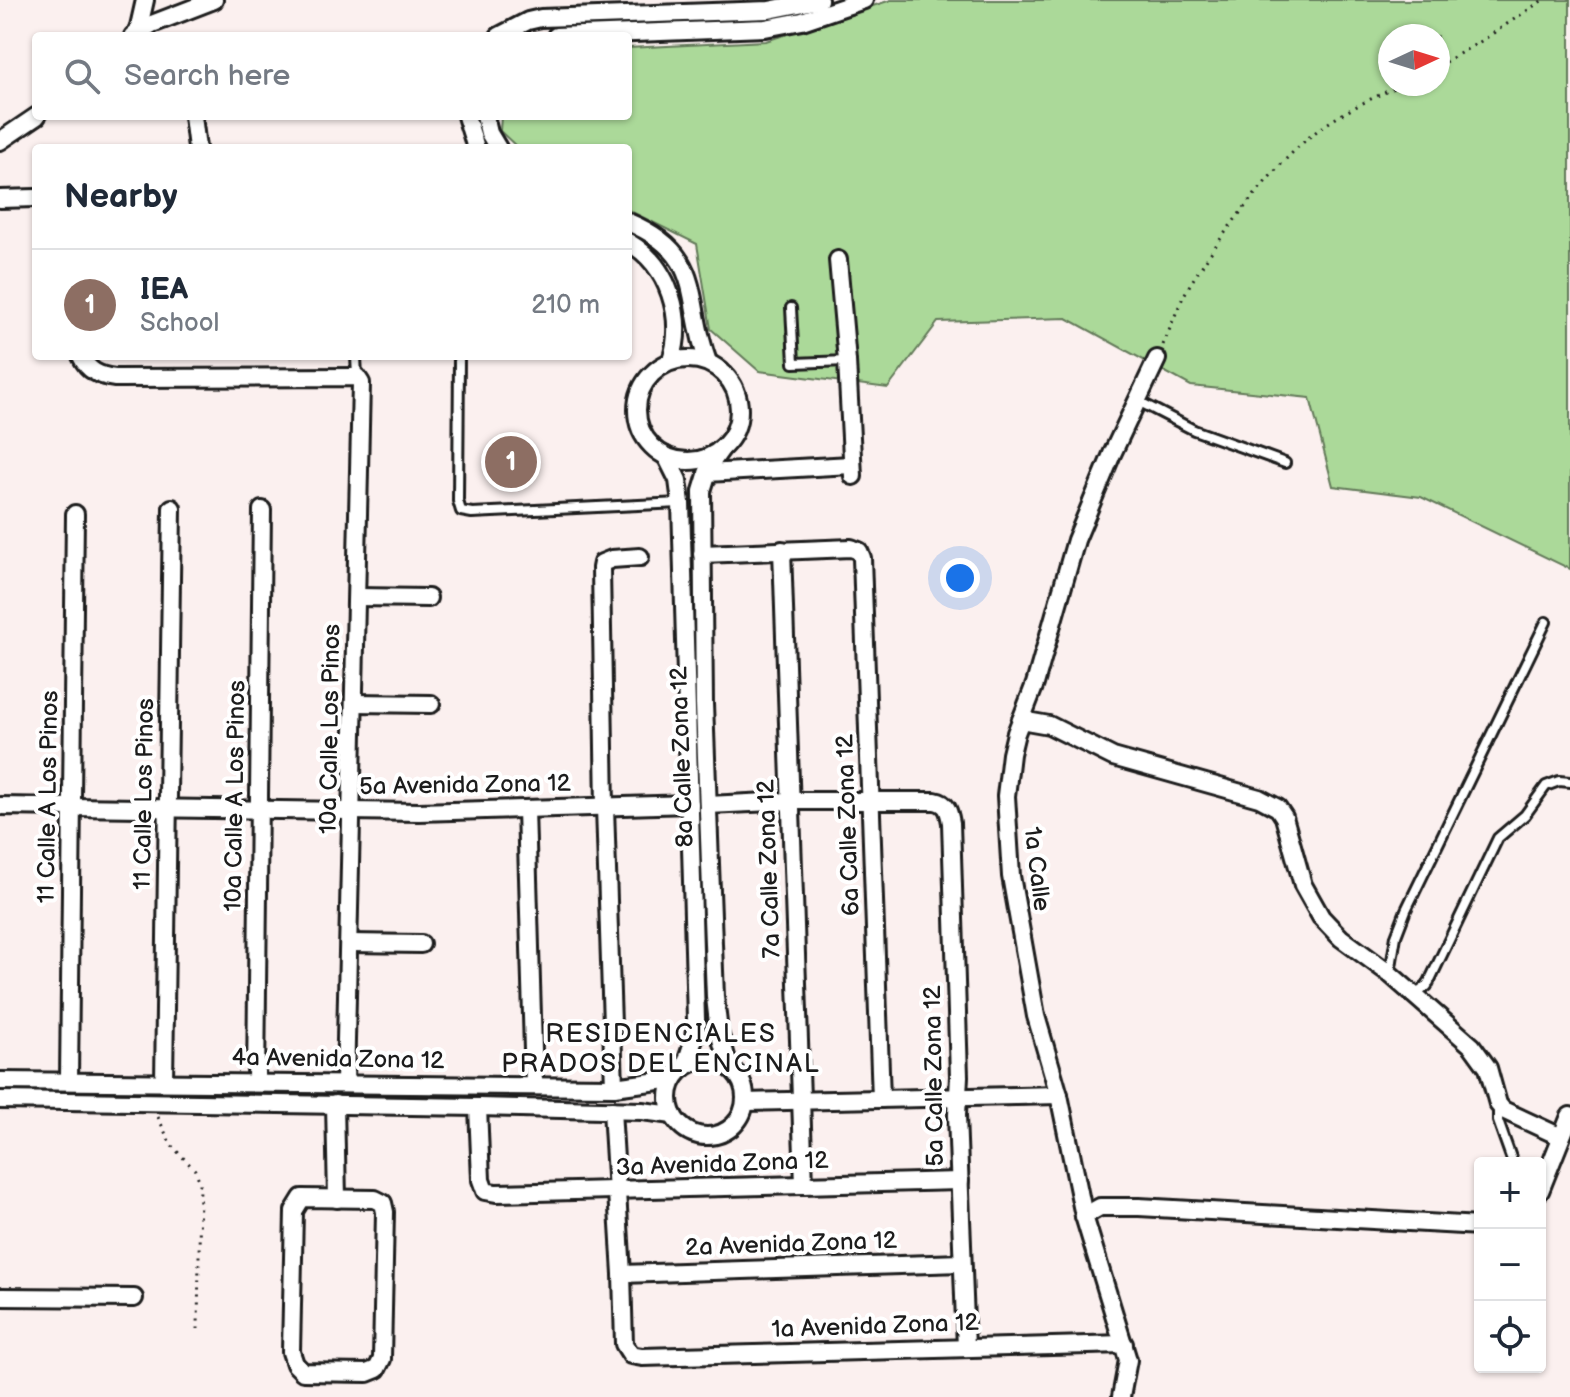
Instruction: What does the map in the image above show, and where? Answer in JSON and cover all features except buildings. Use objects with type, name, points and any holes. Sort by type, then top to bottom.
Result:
[{"type":"street","points":[[135,32],[145,0]]},
{"type":"street","points":[[137,32],[214,0]]},
{"type":"street","points":[[507,32],[541,18],[769,10],[819,0]]},
{"type":"street","points":[[632,33],[765,28],[802,21],[864,0]]},
{"type":"street","points":[[0,141],[32,119]]},
{"type":"street","points":[[194,120],[196,144]]},
{"type":"street","points":[[467,120],[475,144]]},
{"type":"street","points":[[486,120],[496,144]]},
{"type":"street","points":[[0,199],[32,198]]},
{"type":"street","points":[[632,224],[661,241],[681,262],[693,290],[699,332],[708,362]]},
{"type":"street","points":[[632,245],[655,265],[670,292],[675,321],[675,349],[671,361]]},
{"type":"street","points":[[707,473],[852,470],[838,260]]},
{"type":"street","points":[[696,359],[708,362],[727,377],[735,390],[739,406],[738,421],[732,436],[722,448],[695,461],[666,456],[653,448],[638,422],[640,392],[658,368],[671,361],[696,359]]},
{"type":"street","name":"1a Calle","points":[[1121,1397],[1128,1360],[1084,1216],[1059,1095],[1029,983],[1007,846],[1007,775],[1076,540],[1157,359]]},
{"type":"street","points":[[83,360],[94,373],[115,378],[357,377]]},
{"type":"street","name":"10a Calle Los Pinos","points":[[345,1084],[363,389],[357,377]]},
{"type":"street","name":"8a Calle Zona 12","points":[[722,448],[707,473],[701,505],[716,1013],[729,1067]]},
{"type":"street","name":"8a Calle Zona 12","points":[[666,456],[678,480],[681,503],[696,1019],[694,1039],[680,1072]]},
{"type":"street","name":"11 Calle Los Pinos","points":[[164,1081],[172,508]]},
{"type":"street","name":"10a Calle A Los Pinos","points":[[256,1083],[262,510]]},
{"type":"street","name":"11 Calle A Los Pinos","points":[[69,1080],[75,514]]},
{"type":"street","name":"6a Calle Zona 12","points":[[782,550],[851,548],[859,551],[863,562],[881,1099]]},
{"type":"street","points":[[702,554],[782,550]]},
{"type":"street","name":"7a Calle Zona 12","points":[[782,550],[804,1185]]},
{"type":"street","points":[[614,1087],[605,807],[602,563],[640,557]]},
{"type":"street","points":[[357,597],[428,598]]},
{"type":"street","points":[[355,703],[431,704]]},
{"type":"street","points":[[1021,720],[1049,725],[1113,757],[1270,803],[1284,817],[1303,885],[1321,917],[1341,938],[1454,1028],[1483,1059],[1498,1104],[1509,1114],[1561,1137]]},
{"type":"street","points":[[708,805],[872,800]]},
{"type":"street","name":"5a Calle Zona 12","points":[[872,800],[935,801],[945,805],[951,823],[966,1348]]},
{"type":"street","name":"5a Avenida Zona 12","points":[[0,806],[352,811],[690,804]]},
{"type":"street","points":[[526,809],[534,1085]]},
{"type":"street","points":[[349,943],[421,944]]},
{"type":"street","points":[[708,1060],[729,1067],[742,1082],[745,1102],[735,1124],[713,1136],[701,1136],[680,1125],[669,1103],[680,1072],[708,1060]]},
{"type":"street","name":"4a Avenida Zona 12","points":[[0,1081],[614,1087],[680,1072]]},
{"type":"street","points":[[745,1102],[1059,1095]]},
{"type":"street","name":"4a Avenida Zona 12","points":[[0,1100],[478,1107],[612,1110],[673,1115]]},
{"type":"street","points":[[335,1104],[337,1199]]},
{"type":"street","name":"3a Avenida Zona 12","points":[[478,1107],[481,1180],[485,1191],[496,1193],[960,1181]]},
{"type":"street","points":[[612,1110],[622,1274]]},
{"type":"street","points":[[1546,1176],[1570,1116]]},
{"type":"street","points":[[302,1198],[337,1199],[375,1199],[383,1203],[385,1212],[382,1359],[377,1369],[367,1373],[303,1372],[295,1364],[291,1352],[294,1211],[302,1198]]},
{"type":"street","points":[[1084,1216],[1100,1207],[1139,1207],[1474,1226]]},
{"type":"street","name":"2a Avenida Zona 12","points":[[622,1274],[962,1263]]},
{"type":"street","name":"1a Avenida Zona 12","points":[[622,1274],[624,1344],[627,1353],[642,1357],[1124,1344]]},
{"type":"street","points":[[0,1297],[134,1298]]},
{"type":"lane","points":[[791,308],[794,363],[847,361]]},
{"type":"lane","points":[[356,360],[357,377]]},
{"type":"lane","points":[[459,360],[458,501],[461,511],[681,503]]},
{"type":"lane","points":[[1137,401],[1194,430],[1285,463]]},
{"type":"lane","points":[[1390,974],[1396,936],[1406,910],[1546,622]]},
{"type":"lane","points":[[1415,996],[1427,986],[1498,838],[1525,815],[1546,786],[1559,781],[1570,782]]},
{"type":"lane","points":[[1498,1104],[1498,1121],[1511,1157]]},
{"type":"path","points":[[1450,59],[1543,0]]},
{"type":"path","points":[[1157,359],[1189,285],[1229,228],[1271,177],[1307,139],[1380,96]]},
{"type":"path","points":[[154,1101],[171,1145],[195,1170],[200,1182],[198,1329]]},
{"type":"green space","points":[[891,0],[1570,0],[1570,569],[1421,497],[1333,486],[1310,398],[1191,386],[1067,318],[938,322],[888,388],[759,371],[711,329],[697,244],[632,212],[632,144],[514,144],[500,131],[501,120],[632,120],[632,48],[766,41]]},
{"type":"place","name":"IEA","points":[[511,462]]},
{"type":"district","name":"RESIDENCIALES PRADOS DEL ENCINAL","points":[[661,1049]]}]
